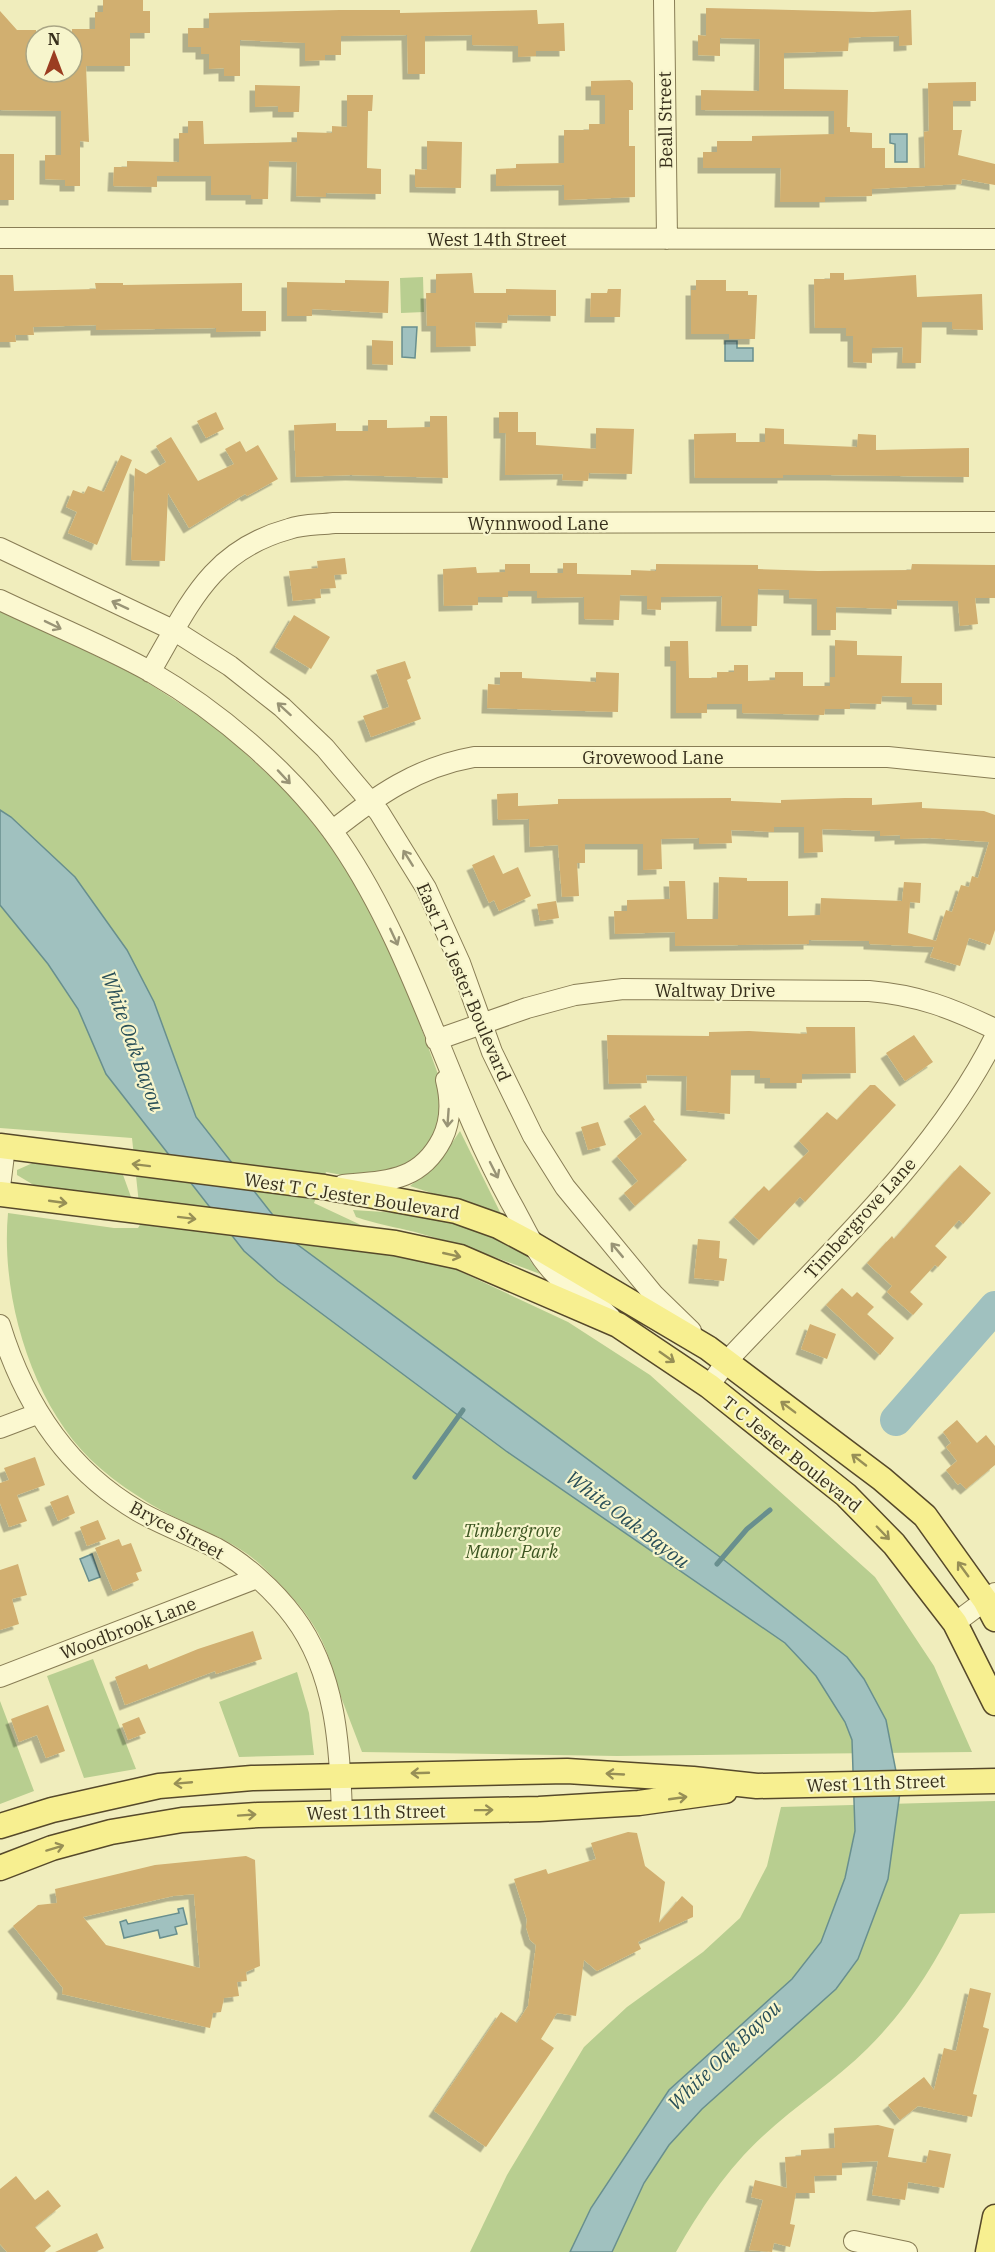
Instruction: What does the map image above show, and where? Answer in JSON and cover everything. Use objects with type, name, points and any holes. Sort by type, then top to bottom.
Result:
[{"type":"main road","name":"West T C Jester Boulevard","points":[[3,1146],[103,1161],[324,1188],[456,1210],[498,1226],[534,1245],[708,1347]]},
{"type":"main road","points":[[0,1194],[395,1243],[460,1257],[618,1325]]},
{"type":"main road","name":"T C Jester Boulevard","points":[[618,1325],[709,1386],[846,1495],[894,1544],[955,1623],[995,1703]]},
{"type":"main road","name":"T C Jester Boulevard","points":[[708,1347],[845,1449],[925,1516],[992,1604]]},
{"type":"main road","name":"West 11th Street","points":[[1,1825],[52,1810],[159,1785],[252,1778],[567,1771],[693,1779],[757,1786],[995,1781]]},
{"type":"main road","name":"West 11th Street","points":[[9,1864],[111,1832],[182,1820],[258,1815],[639,1803],[757,1786]]},
{"type":"main road","points":[[1,1825],[9,1864]]},
{"type":"main road","points":[[988,2252],[995,2217]]},
{"type":"street","name":"Beall Street","points":[[664,0],[667,239]]},
{"type":"street","name":"West 14th Street","points":[[0,238],[995,239]]},
{"type":"street","name":"Wynnwood Lane","points":[[150,672],[214,571],[232,553],[255,540],[291,528],[334,523],[995,522]]},
{"type":"street","name":"East T C Jester Boulevard","points":[[0,548],[174,631],[230,666],[282,707],[325,748],[369,801],[426,888],[460,963],[492,1053],[533,1136],[565,1187],[654,1295],[708,1347]]},
{"type":"street","points":[[0,600],[150,672],[201,705],[252,745],[332,831],[384,917],[411,972],[436,1040],[491,1167],[534,1245],[557,1276],[578,1288],[618,1325]]},
{"type":"street","name":"Grovewood Lane","points":[[332,831],[369,801],[403,780],[434,766],[474,757],[888,757],[995,768]]},
{"type":"street","name":"Waltway Drive","points":[[436,1040],[527,1008],[575,995],[623,989],[905,994],[958,1011],[995,1029]]},
{"type":"street","name":"Timbergrove Lane","points":[[709,1386],[727,1361],[911,1164],[976,1076],[995,1037]]},
{"type":"street","points":[[324,1188],[388,1180],[410,1173],[433,1158],[448,1128],[450,1095],[436,1040]]},
{"type":"street","points":[[0,1187],[3,1146]]},
{"type":"street","name":"Bryce Street","points":[[0,1325],[11,1361],[37,1414],[67,1452],[104,1489],[138,1511],[217,1549],[257,1578],[296,1619],[315,1654],[333,1711],[341,1776],[342,1814]]},
{"type":"street","points":[[0,1428],[37,1414]]},
{"type":"street","name":"Woodbrook Lane","points":[[0,1677],[257,1578]]},
{"type":"street","points":[[955,1623],[992,1604]]},
{"type":"street","points":[[854,2241],[907,2252]]},
{"type":"green space","points":[[423,277],[424,312],[401,313],[400,278]]},
{"type":"green space","name":"Timbergrove Manor Park","points":[[0,609],[139,677],[218,728],[291,796],[333,849],[371,908],[408,991],[444,1091],[437,1138],[406,1168],[352,1177],[326,1172],[314,1203],[568,1322],[650,1375],[875,1577],[934,1666],[972,1752],[617,1756],[362,1752],[322,1641],[313,1624],[287,1592],[266,1570],[240,1549],[166,1513],[139,1497],[100,1468],[77,1444],[57,1417],[26,1352],[16,1317],[10,1281],[7,1246],[8,1213],[114,1228],[138,1228],[141,1223],[132,1138],[0,1128]]},
{"type":"green space","points":[[460,1131],[502,1216],[410,1186],[439,1162]]},
{"type":"green space","points":[[35,1162],[122,1172],[131,1197],[37,1187],[17,1175],[17,1170]]},
{"type":"green space","points":[[353,1210],[415,1214],[468,1227],[521,1248],[540,1274],[447,1241],[356,1217]]},
{"type":"green space","points":[[93,1659],[136,1769],[84,1778],[47,1676]]},
{"type":"green space","points":[[297,1672],[309,1713],[314,1755],[239,1757],[219,1702]]},
{"type":"green space","points":[[0,1701],[34,1791],[0,1804]]},
{"type":"green space","points":[[995,1801],[995,1913],[960,1914],[930,1968],[883,2033],[855,2060],[750,2149],[715,2191],[676,2252],[470,2252],[507,2175],[584,2047],[627,2007],[703,1952],[740,1918],[767,1866],[781,1807]]},
{"type":"water","points":[[890,134],[907,134],[907,162],[895,162],[895,144],[890,143]]},
{"type":"water","points":[[402,327],[417,327],[415,358],[402,357]]},
{"type":"water","points":[[725,341],[737,341],[737,348],[753,348],[753,361],[725,361]]},
{"type":"water","name":"White Oak Bayou","points":[[0,810],[11,817],[75,877],[127,950],[154,1002],[196,1117],[294,1242],[724,1560],[847,1657],[864,1679],[886,1720],[900,1792],[888,1879],[858,1959],[836,1989],[702,2109],[669,2145],[644,2183],[612,2252],[570,2252],[591,2208],[669,2090],[792,1979],[821,1942],[845,1878],[855,1831],[852,1740],[845,1722],[816,1676],[785,1643],[506,1451],[278,1281],[244,1251],[106,1074],[78,1009],[48,964],[0,905]]},
{"type":"water","points":[[92,1554],[100,1577],[89,1581],[80,1559]]},
{"type":"water","points":[[183,1908],[187,1924],[175,1927],[177,1934],[160,1938],[158,1930],[124,1938],[120,1922],[126,1920],[128,1924],[179,1913],[178,1909]]},
{"type":"building","points":[[103,0],[143,0],[143,11],[150,11],[150,33],[130,33],[130,66],[86,66],[89,142],[80,141],[80,186],[65,186],[65,180],[45,179],[45,155],[61,155],[61,111],[0,110],[0,11],[17,30],[24,30],[24,84],[84,84],[84,29],[95,29],[95,12],[103,12]]},
{"type":"building","points":[[706,8],[873,12],[911,10],[912,45],[899,46],[899,36],[861,37],[849,38],[848,51],[784,53],[784,89],[848,90],[847,127],[850,127],[850,132],[872,133],[872,148],[885,148],[885,168],[925,168],[924,132],[929,131],[928,83],[976,82],[976,101],[953,101],[953,130],[962,130],[958,155],[995,164],[995,185],[962,179],[961,184],[872,189],[872,196],[825,197],[825,202],[780,202],[781,168],[703,168],[703,152],[717,152],[717,141],[752,141],[752,136],[834,134],[834,111],[701,110],[701,90],[759,91],[760,39],[720,38],[720,56],[698,55],[698,35],[706,36]]},
{"type":"building","points":[[400,10],[400,13],[537,10],[538,24],[564,23],[565,51],[536,51],[536,56],[518,57],[518,46],[472,45],[472,35],[425,36],[425,74],[408,74],[407,35],[341,36],[341,55],[325,55],[325,60],[305,61],[305,43],[240,40],[240,76],[224,76],[224,68],[209,69],[209,54],[201,54],[201,47],[188,47],[188,28],[209,28],[209,13]]},
{"type":"building","points":[[630,80],[633,83],[633,110],[629,110],[629,146],[635,146],[635,197],[564,200],[564,185],[496,186],[496,169],[516,168],[516,164],[564,163],[564,130],[589,130],[589,124],[605,124],[605,95],[591,95],[591,81]]},
{"type":"building","points":[[255,85],[300,86],[299,112],[278,112],[278,106],[255,107]]},
{"type":"building","points":[[347,95],[373,95],[372,111],[368,111],[367,168],[381,169],[381,194],[326,193],[326,197],[296,196],[297,162],[269,161],[268,199],[251,199],[251,195],[211,195],[211,176],[157,176],[157,187],[113,186],[114,167],[127,167],[127,161],[179,162],[179,133],[188,133],[188,121],[203,121],[204,144],[297,142],[297,132],[332,133],[332,126],[347,127]]},
{"type":"building","points":[[427,141],[462,142],[461,188],[415,187],[415,169],[427,170]]},
{"type":"building","points":[[0,154],[14,154],[14,200],[0,200]]},
{"type":"building","points":[[472,273],[474,293],[506,293],[506,289],[556,290],[556,316],[508,315],[507,323],[475,322],[476,346],[436,347],[436,326],[427,326],[426,293],[436,293],[436,274]]},
{"type":"building","points":[[830,273],[844,273],[844,280],[916,275],[917,297],[982,294],[983,330],[952,329],[952,322],[922,322],[921,363],[902,363],[903,347],[872,348],[872,363],[853,362],[853,336],[846,336],[846,328],[815,328],[814,279],[830,279]]},
{"type":"building","points":[[0,275],[13,275],[14,291],[96,289],[95,283],[123,283],[123,285],[242,283],[242,311],[266,311],[266,331],[216,332],[216,328],[96,330],[96,325],[33,327],[34,335],[15,335],[16,342],[0,342]]},
{"type":"building","points":[[345,280],[389,281],[388,313],[312,309],[312,316],[287,316],[287,282],[345,283]]},
{"type":"building","points":[[696,280],[726,280],[726,291],[748,291],[748,295],[757,295],[755,339],[729,339],[729,334],[691,334],[691,290],[696,290]]},
{"type":"building","points":[[608,289],[621,289],[620,317],[590,317],[591,293],[607,293]]},
{"type":"building","points":[[372,340],[393,341],[393,365],[372,364]]},
{"type":"building","points":[[216,412],[224,429],[206,438],[197,421]]},
{"type":"building","points":[[499,412],[518,412],[518,432],[536,432],[536,445],[596,449],[596,428],[634,429],[632,474],[589,473],[588,481],[562,480],[563,474],[505,475],[506,433],[499,433]]},
{"type":"building","points":[[430,416],[447,416],[448,478],[351,475],[296,477],[294,425],[336,423],[336,431],[368,431],[368,420],[387,420],[387,428],[430,427]]},
{"type":"building","points":[[765,428],[784,429],[784,444],[857,447],[858,434],[876,435],[876,450],[969,448],[969,477],[783,475],[783,478],[695,478],[694,434],[736,433],[736,442],[765,442]]},
{"type":"building","points":[[171,437],[198,481],[234,464],[225,449],[240,441],[246,452],[258,445],[278,479],[247,496],[245,494],[189,528],[168,493],[165,561],[131,560],[135,468],[146,474],[166,462],[156,446]]},
{"type":"building","points":[[121,455],[132,460],[97,545],[68,533],[77,512],[66,507],[73,490],[84,494],[88,486],[104,492]]},
{"type":"building","points":[[345,558],[347,574],[334,575],[336,588],[320,589],[321,598],[293,601],[289,571],[318,568],[317,561]]},
{"type":"building","points":[[563,563],[577,563],[577,574],[631,575],[631,570],[656,571],[656,564],[758,565],[758,569],[818,571],[911,570],[912,564],[995,565],[995,598],[975,598],[978,624],[960,626],[958,601],[897,600],[897,609],[836,607],[836,630],[817,630],[817,599],[789,598],[789,590],[758,589],[757,626],[721,626],[722,596],[661,597],[661,610],[647,609],[647,596],[620,595],[619,620],[584,619],[584,597],[537,598],[537,591],[508,591],[508,597],[478,597],[478,605],[444,606],[443,569],[476,567],[477,573],[505,572],[505,564],[530,564],[530,573],[563,573]]},
{"type":"building","points":[[294,615],[330,637],[311,669],[275,647]]},
{"type":"building","points":[[835,640],[857,641],[857,655],[902,656],[901,683],[942,683],[942,705],[912,704],[912,697],[882,696],[881,704],[850,703],[850,709],[825,709],[824,715],[742,713],[742,704],[707,704],[707,713],[676,713],[676,661],[670,661],[670,641],[688,641],[689,678],[717,678],[717,672],[734,672],[734,665],[748,665],[748,681],[775,680],[775,672],[803,672],[803,686],[830,686],[830,677],[835,677]]},
{"type":"building","points":[[405,661],[411,678],[407,680],[421,719],[371,737],[363,716],[389,707],[376,670]]},
{"type":"building","points":[[500,672],[522,672],[522,678],[596,682],[596,672],[619,673],[618,712],[487,708],[488,684],[500,685]]},
{"type":"building","points":[[518,793],[518,806],[558,804],[558,799],[731,798],[731,801],[781,803],[781,800],[872,798],[872,805],[922,802],[922,808],[984,811],[995,815],[995,930],[990,945],[969,938],[960,966],[930,957],[934,947],[869,944],[869,941],[809,940],[809,944],[675,946],[675,932],[615,934],[614,911],[627,911],[627,900],[670,899],[669,881],[685,881],[687,919],[718,919],[719,877],[747,878],[747,881],[788,881],[788,916],[820,915],[821,898],[902,901],[904,882],[921,883],[920,903],[910,902],[908,933],[936,941],[946,910],[952,912],[961,885],[969,887],[972,876],[978,878],[989,842],[930,838],[900,839],[900,835],[880,836],[880,831],[822,829],[823,852],[804,853],[804,827],[774,827],[774,832],[731,830],[732,843],[699,844],[699,838],[661,839],[662,869],[643,870],[643,844],[585,844],[585,863],[577,863],[579,896],[562,897],[558,845],[530,847],[529,819],[498,820],[497,794]]},
{"type":"building","points":[[494,855],[503,874],[518,867],[531,896],[499,911],[494,900],[489,903],[472,865]]},
{"type":"building","points":[[556,901],[559,918],[540,921],[537,904]]},
{"type":"building","points":[[806,1027],[855,1027],[856,1073],[802,1074],[802,1083],[770,1083],[770,1078],[760,1078],[760,1070],[731,1070],[730,1114],[686,1110],[687,1076],[646,1075],[647,1083],[609,1084],[607,1035],[709,1036],[709,1032],[749,1031],[807,1034]]},
{"type":"building","points":[[914,1035],[933,1062],[905,1081],[886,1053]]},
{"type":"building","points":[[870,1085],[875,1085],[896,1105],[805,1202],[800,1197],[759,1240],[734,1217],[764,1186],[769,1191],[809,1151],[799,1141],[827,1112],[837,1120]]},
{"type":"building","points":[[645,1105],[655,1120],[653,1121],[687,1160],[635,1206],[624,1193],[638,1181],[617,1156],[642,1134],[629,1116]]},
{"type":"building","points":[[598,1122],[606,1145],[588,1150],[581,1127]]},
{"type":"building","points":[[960,1165],[991,1193],[963,1224],[959,1220],[935,1246],[947,1257],[938,1267],[935,1265],[910,1292],[923,1304],[913,1315],[887,1292],[892,1286],[867,1263],[892,1236],[894,1239]]},
{"type":"building","points":[[698,1239],[720,1241],[719,1258],[727,1259],[724,1281],[694,1278]]},
{"type":"building","points":[[842,1288],[852,1297],[857,1292],[874,1307],[867,1314],[894,1338],[880,1355],[826,1305]]},
{"type":"building","points":[[810,1324],[836,1334],[827,1359],[801,1349]]},
{"type":"building","points":[[957,1420],[977,1443],[986,1435],[995,1446],[995,1465],[966,1489],[960,1483],[958,1485],[946,1470],[957,1461],[946,1447],[951,1443],[943,1432]]},
{"type":"building","points":[[35,1457],[45,1485],[17,1495],[27,1521],[9,1527],[0,1503],[0,1483],[9,1480],[4,1468]]},
{"type":"building","points":[[68,1495],[75,1513],[58,1521],[50,1502]]},
{"type":"building","points":[[98,1520],[106,1539],[87,1546],[80,1527]]},
{"type":"building","points":[[119,1539],[122,1546],[131,1543],[142,1571],[136,1573],[139,1580],[113,1591],[95,1548]]},
{"type":"building","points":[[18,1564],[27,1595],[12,1599],[19,1624],[0,1630],[0,1570]]},
{"type":"building","points":[[253,1631],[262,1659],[216,1674],[215,1671],[125,1705],[115,1677],[147,1664],[149,1669],[198,1649]]},
{"type":"building","points":[[48,1705],[65,1751],[46,1758],[37,1735],[19,1742],[11,1719]]},
{"type":"building","points":[[139,1717],[146,1733],[128,1740],[122,1724]]},
{"type":"building","points":[[628,1832],[637,1833],[645,1866],[665,1882],[659,1923],[682,1896],[693,1906],[693,1917],[638,1942],[641,1949],[597,1971],[584,1960],[576,2016],[557,2013],[541,2039],[554,2048],[486,2147],[434,2111],[501,2012],[517,2023],[528,2006],[536,1945],[530,1940],[526,1927],[527,1920],[514,1879],[546,1869],[548,1874],[596,1859],[591,1843]]},
{"type":"building","points":[[246,1856],[255,1860],[260,1966],[246,1972],[247,1981],[237,1982],[239,1996],[224,1998],[221,2012],[213,2013],[210,2028],[62,1994],[63,1988],[13,1926],[38,1905],[57,1903],[55,1889],[155,1865]],"holes":[[[194,1894],[200,1968],[106,1945],[83,1917],[173,1896]]]},
{"type":"building","points":[[970,1988],[991,1993],[983,2027],[989,2029],[973,2094],[977,2095],[972,2117],[918,2106],[900,2120],[888,2105],[924,2077],[934,2090],[944,2048],[956,2051]]},
{"type":"building","points":[[878,2125],[894,2129],[888,2157],[926,2163],[929,2150],[951,2154],[944,2188],[908,2182],[905,2200],[872,2195],[878,2161],[842,2163],[842,2175],[814,2176],[815,2193],[796,2193],[790,2224],[795,2225],[790,2247],[774,2243],[772,2252],[749,2250],[763,2200],[751,2197],[755,2180],[787,2188],[785,2157],[801,2156],[801,2150],[835,2148],[834,2128]]},
{"type":"building","points":[[16,2176],[35,2200],[48,2190],[61,2206],[35,2227],[51,2246],[44,2252],[7,2252],[0,2244],[0,2189]]},
{"type":"building","points":[[97,2233],[104,2248],[95,2252],[55,2252]]},
{"type":"waterway","points":[[896,1420],[995,1307]]},
{"type":"waterway","points":[[415,1477],[463,1410]]},
{"type":"waterway","points":[[717,1564],[747,1529],[770,1510]]}]
